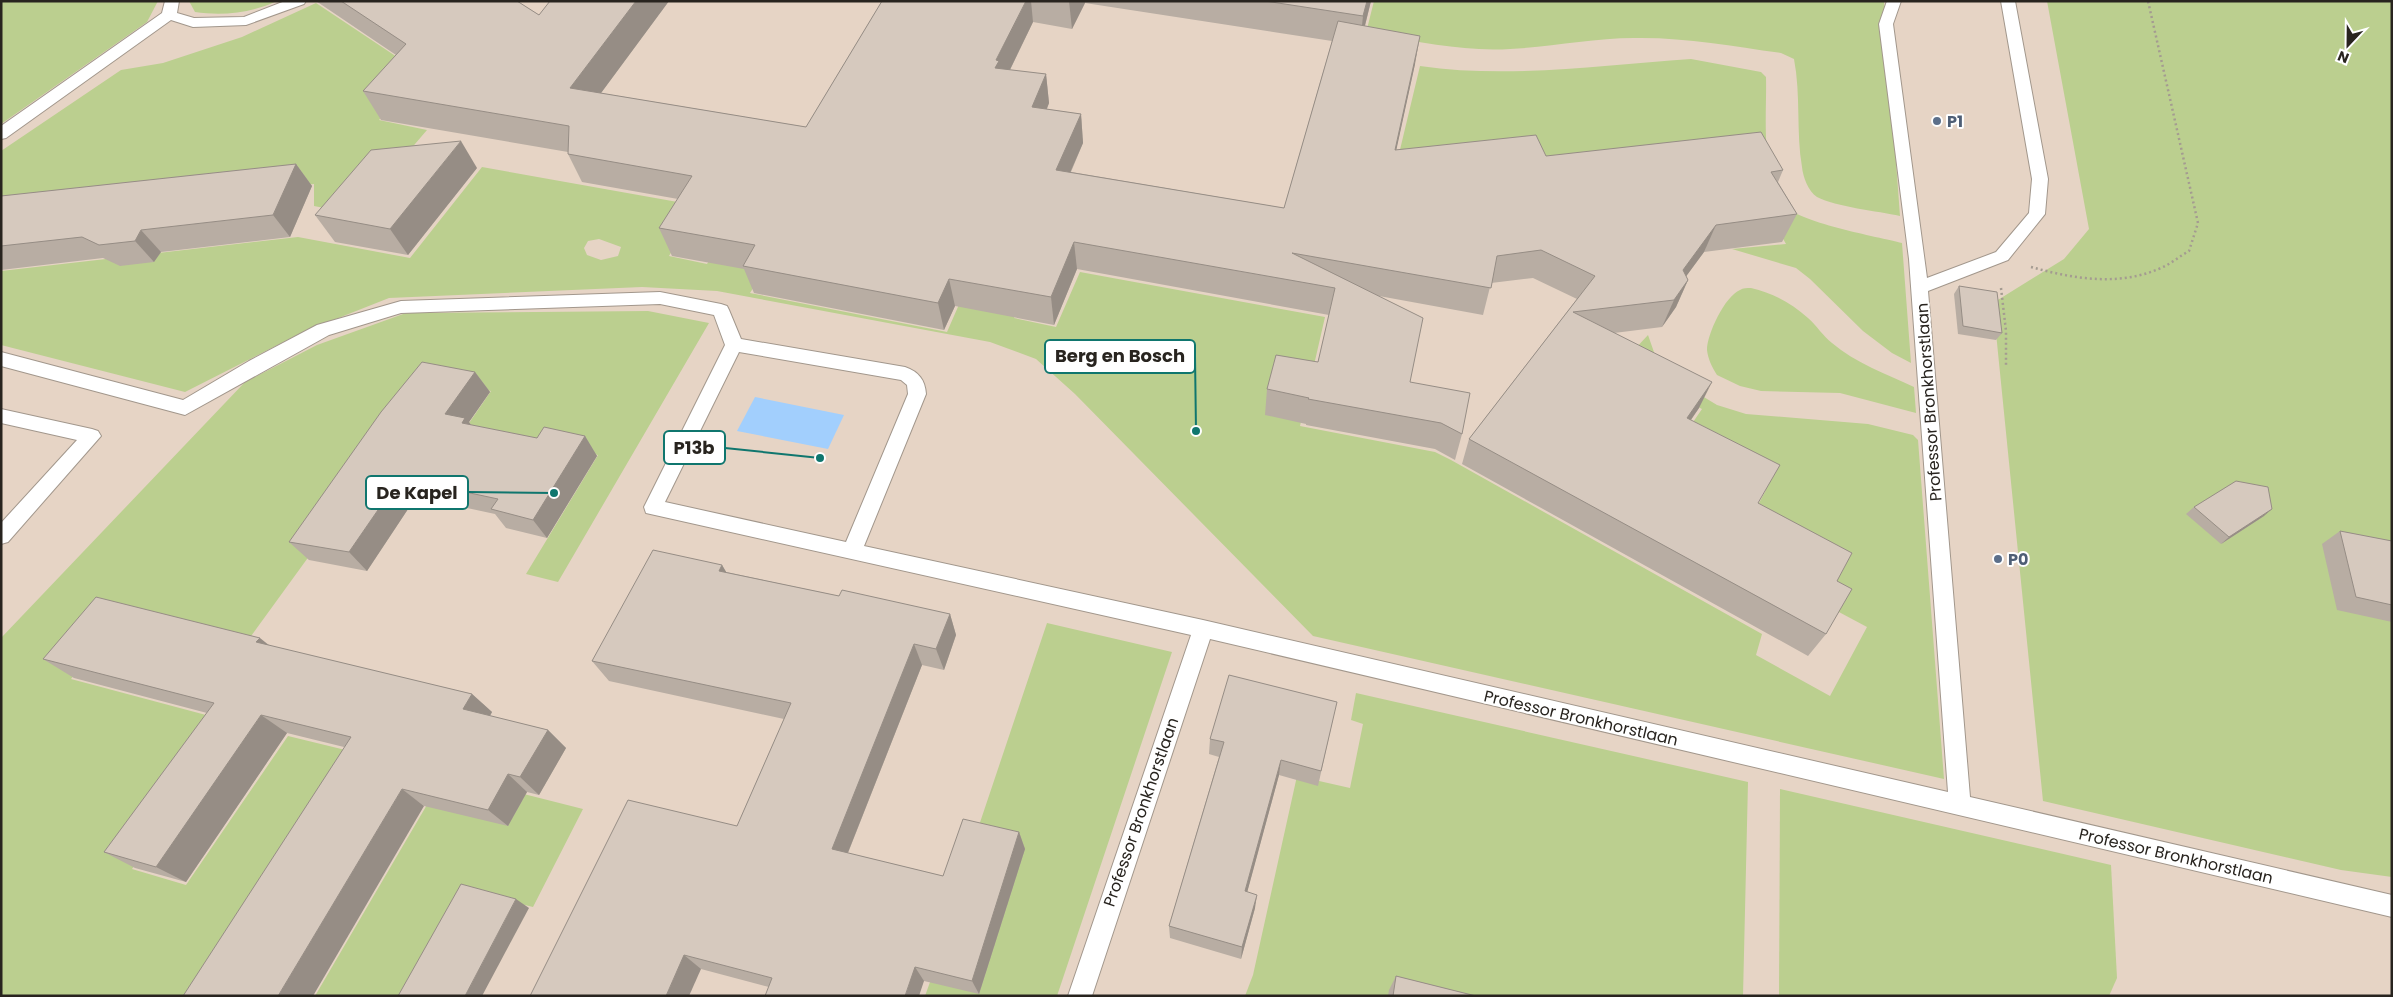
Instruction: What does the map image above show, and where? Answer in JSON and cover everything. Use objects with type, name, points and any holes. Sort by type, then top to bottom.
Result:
[{"type":"lane","points":[[1,134],[171,8],[193,23],[246,21],[300,1]]},
{"type":"lane","name":"Professor Bronkhorstlaan","points":[[1894,1],[1886,24],[1920,287],[1960,806]]},
{"type":"lane","points":[[1920,287],[2002,256],[2037,214],[2040,179],[2008,1]]},
{"type":"lane","points":[[1,359],[185,408],[255,366],[323,330],[401,307],[660,298],[722,310],[734,346],[905,374],[913,378],[917,385],[917,394],[852,550]]},
{"type":"lane","name":"Professor Bronkhorstlaan","points":[[734,346],[653,507],[1203,629],[2392,906]]},
{"type":"lane","points":[[1,416],[92,436],[1,536]]},
{"type":"lane","name":"Professor Bronkhorstlaan","points":[[1080,996],[1203,629]]},
{"type":"path","points":[[2006,365],[2003,294],[1993,260],[2059,275],[2101,279],[2129,278],[2159,270],[2189,251],[2198,223],[2148,1]]},
{"type":"shaded area","points":[[1,1],[2392,1],[2392,996],[1,996]]},
{"type":"green space","points":[[1,1],[158,1],[147,22],[1,124]]},
{"type":"green space","points":[[189,1],[277,1],[247,11],[216,14],[195,12]]},
{"type":"green space","points":[[1374,1],[1884,1],[1900,216],[1835,203],[1817,197],[1811,191],[1804,175],[1800,154],[1794,59],[1781,53],[1708,42],[1652,38],[1595,40],[1518,49],[1451,47],[1366,33]]},
{"type":"green space","points":[[2047,1],[2392,1],[2392,877],[2341,870],[2043,801],[1993,303],[2064,259],[2089,229]]},
{"type":"green space","points":[[316,3],[457,97],[402,93],[379,120],[427,130],[355,214],[314,206],[314,184],[1,219],[1,151],[121,70],[163,63],[242,37]]},
{"type":"green space","points":[[1691,59],[1761,72],[1766,77],[1766,142],[1768,159],[1776,190],[1783,204],[1791,211],[1820,223],[1902,243],[1911,363],[1892,353],[1863,331],[1810,279],[1796,268],[1732,249],[1786,244],[1762,201],[1393,179],[1420,66],[1454,70],[1521,71]]},
{"type":"green space","points":[[482,167],[700,206],[669,256],[707,264],[747,203],[781,243],[750,293],[947,332],[971,277],[1040,255],[1014,318],[1056,327],[1080,272],[1325,317],[1300,426],[1435,452],[1451,460],[1762,634],[1756,655],[1830,696],[1867,627],[1822,603],[1746,527],[1766,490],[1678,444],[1702,409],[1623,369],[1634,350],[1648,335],[1655,355],[1679,382],[1717,405],[1746,414],[1868,424],[1913,435],[1918,440],[1944,779],[1313,636],[1075,394],[1036,359],[990,342],[717,291],[642,287],[389,298],[303,332],[185,392],[1,345],[1,271],[298,237],[410,258]],"holes":[[[599,239],[621,247],[618,256],[601,260],[587,255],[584,248],[588,241]]]},
{"type":"green space","points":[[1751,288],[1781,299],[1795,308],[1841,350],[1872,368],[1914,387],[1916,413],[1840,393],[1761,391],[1740,386],[1717,375],[1710,363],[1707,350],[1713,326],[1723,307],[1734,294],[1742,289]]},
{"type":"green space","points":[[648,311],[709,323],[558,582],[526,574],[598,455],[467,426],[491,391],[437,380],[246,643],[123,616],[71,679],[236,723],[132,869],[186,885],[288,736],[370,756],[219,996],[1,996],[1,638],[245,382],[317,345],[406,313]]},
{"type":"green space","points":[[1047,623],[1172,652],[1057,996],[925,996],[964,887],[959,885]]},
{"type":"green space","points":[[1356,693],[1748,782],[1743,996],[1245,996],[1253,975],[1297,776],[1350,788],[1363,724],[1351,720]]},
{"type":"green space","points":[[445,774],[583,809],[533,907],[474,892],[415,996],[315,996]]},
{"type":"green space","points":[[1780,789],[2111,865],[2117,978],[2109,996],[1779,996]]},
{"type":"water","points":[[755,397],[844,415],[828,449],[737,431]]},
{"type":"building","points":[[341,1],[517,1],[539,15],[550,1],[636,1],[570,88],[806,127],[882,1],[1026,1],[996,60],[999,61],[995,68],[1046,74],[1032,107],[1081,114],[1056,170],[1284,208],[1338,21],[1420,36],[1395,150],[1536,135],[1546,156],[1761,132],[1783,170],[1771,172],[1797,214],[1716,225],[1683,270],[1688,280],[1674,300],[1573,312],[1712,382],[1687,418],[1780,465],[1758,503],[1852,553],[1837,581],[1852,589],[1826,634],[1469,439],[1595,276],[1541,250],[1497,256],[1491,288],[1292,253],[1423,318],[1410,382],[1470,393],[1462,434],[1441,423],[1308,399],[1267,389],[1276,355],[1318,362],[1335,288],[1074,242],[1051,297],[949,279],[938,303],[743,266],[755,245],[659,228],[692,176],[568,154],[569,126],[363,91],[406,44]]},
{"type":"building","points":[[1265,1],[1367,1],[1363,16]]},
{"type":"building","points":[[461,141],[390,229],[315,215],[371,150]]},
{"type":"building","points":[[296,164],[273,215],[141,230],[135,241],[99,245],[82,237],[1,246],[1,196]]},
{"type":"building","points":[[1959,286],[1997,292],[2002,333],[1963,326]]},
{"type":"building","points":[[422,362],[475,372],[445,414],[465,418],[462,423],[537,438],[544,427],[585,436],[533,520],[491,509],[498,499],[400,478],[349,552],[289,542],[381,412]]},
{"type":"building","points":[[2236,481],[2268,487],[2272,509],[2229,537],[2194,507]]},
{"type":"building","points":[[2340,531],[2392,541],[2392,605],[2356,597]]},
{"type":"building","points":[[653,550],[722,565],[719,571],[839,596],[842,590],[950,614],[936,649],[914,644],[832,849],[943,876],[963,819],[1019,832],[972,981],[915,967],[905,996],[765,996],[772,978],[684,955],[666,996],[530,996],[628,800],[737,826],[791,703],[592,661]]},
{"type":"building","points":[[96,597],[260,638],[256,642],[472,694],[463,709],[548,730],[520,777],[508,774],[488,810],[402,789],[278,996],[183,996],[351,737],[261,715],[156,867],[104,852],[214,703],[43,659]]},
{"type":"building","points":[[1229,675],[1337,702],[1321,771],[1281,760],[1245,891],[1257,895],[1242,947],[1169,926],[1224,742],[1210,739]]},
{"type":"building","points":[[461,884],[516,899],[465,996],[398,996]]},
{"type":"building","points":[[1396,976],[1476,996],[1393,996]]},
{"type":"place","name":"P1","points":[[1937,121]]},
{"type":"place","name":"Berg en Bosch","points":[[1196,431]]},
{"type":"place","name":"P13b","points":[[820,458]]},
{"type":"place","name":"De Kapel","points":[[554,493]]},
{"type":"place","name":"P0","points":[[1998,559]]}]
